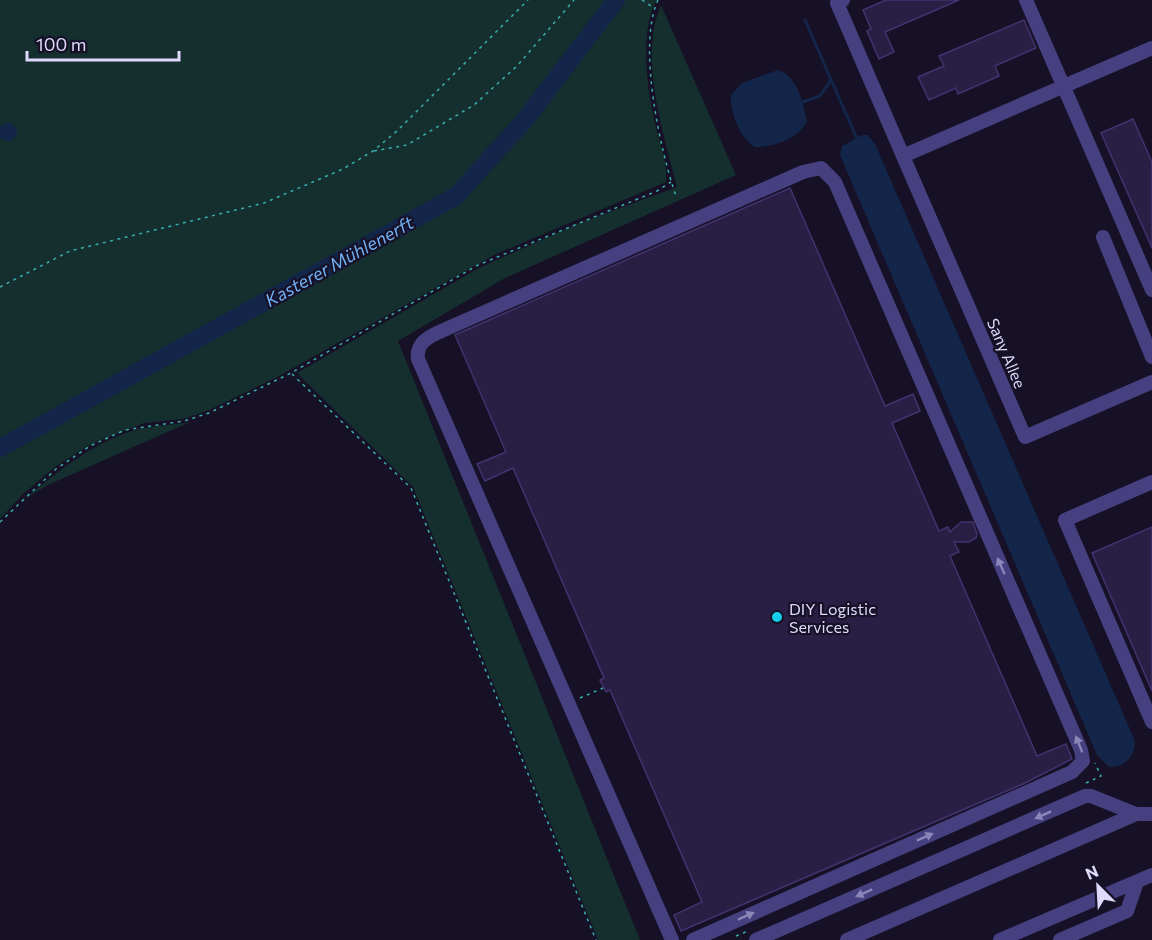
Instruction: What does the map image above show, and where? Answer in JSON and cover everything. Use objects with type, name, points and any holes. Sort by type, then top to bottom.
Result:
[{"type":"street","name":"Sany Allee","points":[[843,0],[837,3],[1025,437],[1152,382]]},
{"type":"street","points":[[1026,0],[1152,290]]},
{"type":"street","points":[[903,156],[1152,48]]},
{"type":"street","points":[[672,940],[418,359],[420,345],[437,333],[803,172],[813,168],[826,170],[840,193],[1079,744],[1083,761],[1072,772],[693,940]]},
{"type":"street","points":[[1103,237],[1152,357]]},
{"type":"street","points":[[1152,482],[1065,520],[1152,722]]},
{"type":"street","points":[[756,940],[1085,796],[1091,796],[1136,814],[1152,814]]},
{"type":"street","points":[[847,940],[1136,814]]},
{"type":"street","points":[[999,940],[1152,875]]},
{"type":"street","points":[[1060,940],[1126,911],[1137,882]]},
{"type":"path","points":[[373,152],[443,87],[528,0]]},
{"type":"path","points":[[0,287],[70,251],[243,209],[295,192],[373,152],[407,145],[474,105],[517,66],[574,0]]},
{"type":"path","points":[[642,0],[654,8]]},
{"type":"path","points":[[658,0],[654,8],[649,41],[657,120],[676,196]]},
{"type":"path","points":[[0,522],[56,469],[90,446],[125,429],[184,421],[209,412],[291,373],[478,265],[657,191],[671,182]]},
{"type":"path","points":[[291,373],[411,489],[596,940]]},
{"type":"path","points":[[567,704],[603,688]]},
{"type":"green space","points":[[0,0],[613,0],[521,119],[454,193],[0,446]]},
{"type":"green space","points":[[625,0],[657,0],[651,12],[648,27],[646,60],[649,94],[664,160],[666,182],[496,254],[279,376],[207,411],[183,419],[144,423],[91,444],[55,467],[23,494],[0,519],[0,450],[458,197],[526,123]]},
{"type":"green space","points":[[661,5],[736,175],[505,278],[398,341],[640,940],[598,940],[413,487],[297,373],[479,268],[577,224],[677,187],[655,96],[652,48]]},
{"type":"green space","points":[[190,422],[50,484],[26,498],[81,456],[111,439],[144,428]]},
{"type":"water","points":[[778,70],[785,73],[795,84],[807,122],[797,133],[784,141],[755,147],[745,138],[737,124],[732,109],[731,95],[742,83]]},
{"type":"water","points":[[4,123],[12,123],[17,128],[15,139],[4,141],[-1,136],[-1,128]]},
{"type":"water","points":[[862,135],[868,135],[875,144],[1135,741],[1131,756],[1120,765],[1109,767],[1097,755],[840,155],[842,146]]},
{"type":"building","points":[[886,0],[959,0],[885,32],[894,52],[879,59],[867,31],[871,29],[863,10]]},
{"type":"building","points":[[1024,20],[1036,48],[995,66],[999,76],[958,94],[956,88],[929,100],[918,77],[944,66],[939,56]]},
{"type":"building","points":[[1133,119],[1152,162],[1152,248],[1101,133]]},
{"type":"building","name":"DIY Logistic Services","points":[[790,188],[885,406],[913,394],[920,411],[892,423],[939,531],[948,527],[950,532],[961,522],[973,522],[976,538],[969,542],[954,542],[959,552],[950,556],[1037,756],[1066,744],[1072,759],[1023,784],[681,931],[674,915],[702,902],[610,690],[606,692],[600,680],[604,678],[513,468],[485,481],[477,464],[506,452],[455,335]]},
{"type":"building","points":[[1152,527],[1152,691],[1092,553]]},
{"type":"waterway","name":"Kasterer Mühlenerft","points":[[0,448],[456,196],[524,121],[616,0]]},
{"type":"waterway","points":[[805,20],[857,139]]},
{"type":"waterway","points":[[800,103],[820,96],[831,80]]},
{"type":"place","name":"DIY Logistic Services","points":[[777,617]]}]
